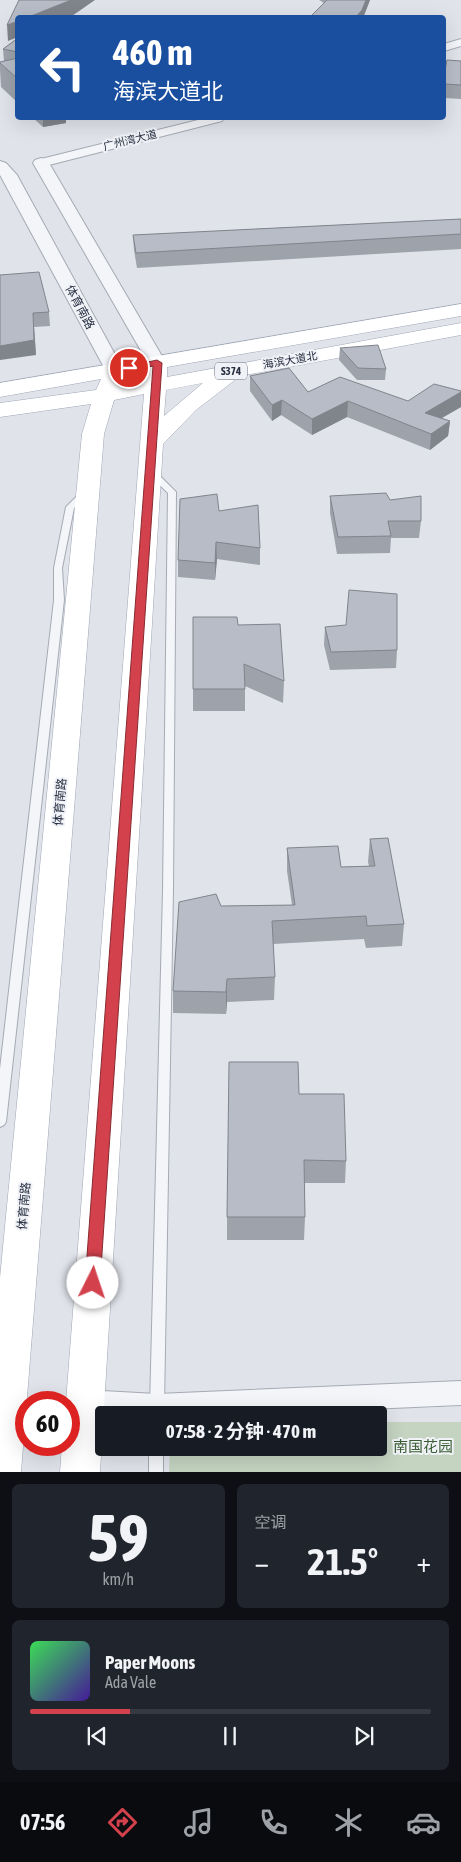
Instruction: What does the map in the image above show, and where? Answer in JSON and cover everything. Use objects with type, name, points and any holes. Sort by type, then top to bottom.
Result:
[{"type":"main road","name":"海滨大道北","points":[[0,410],[109,383],[461,310]]},
{"type":"main road","name":"海滨大道北","points":[[156,374],[239,370],[461,329]]},
{"type":"main road","points":[[151,456],[185,407],[212,385],[239,370]]},
{"type":"main road","points":[[80,1472],[156,374]]},
{"type":"main road","name":"海滨大道北","points":[[0,390],[109,383]]},
{"type":"main road","name":"体育南路","points":[[1,1472],[93,434],[109,383]]},
{"type":"main road","points":[[0,410],[43,411],[73,419],[93,434]]},
{"type":"street","points":[[446,47],[461,42]]},
{"type":"street","name":"广州湾大道","points":[[13,167],[210,120]]},
{"type":"street","points":[[13,167],[156,374]]},
{"type":"street","name":"体育南路","points":[[13,167],[109,383]]},
{"type":"street","points":[[229,1406],[461,1393]]},
{"type":"street","points":[[84,1402],[120,1406]]},
{"type":"lane","points":[[151,456],[172,492],[168,890],[157,1406]]},
{"type":"lane","points":[[0,1122],[60,600],[58,568],[70,507],[88,491]]},
{"type":"lane","points":[[156,1456],[156,1472]]},
{"type":"green space","name":"南国花园","points":[[387,1422],[461,1422],[461,1472],[169,1472],[170,1456],[387,1456]]},
{"type":"building","points":[[19,0],[71,0],[34,15],[15,15],[15,22],[7,25]]},
{"type":"building","points":[[327,0],[366,0],[358,15],[312,15]]},
{"type":"building","points":[[15,40],[15,51],[3,49]]},
{"type":"building","points":[[15,59],[15,76],[0,63]]},
{"type":"building","points":[[447,60],[461,61],[461,85],[446,84]]},
{"type":"building","points":[[461,219],[461,234],[136,253],[133,235]]},
{"type":"building","points":[[39,272],[49,312],[33,313],[34,340],[0,346],[0,275]]},
{"type":"building","points":[[378,345],[386,369],[358,368],[340,348]]},
{"type":"building","points":[[289,368],[308,392],[340,377],[408,401],[434,384],[461,392],[425,413],[450,421],[431,434],[348,401],[312,419],[282,400],[272,405],[250,376]]},
{"type":"building","points":[[386,493],[390,500],[421,496],[421,521],[388,521],[391,536],[338,537],[330,496]]},
{"type":"building","points":[[217,494],[219,511],[258,505],[260,548],[216,542],[215,563],[178,560],[180,499]]},
{"type":"building","points":[[349,590],[397,594],[397,650],[331,652],[325,627],[346,625]]},
{"type":"building","points":[[193,617],[237,617],[238,625],[280,624],[284,681],[244,664],[245,689],[193,689]]},
{"type":"building","points":[[388,838],[404,924],[367,926],[366,916],[272,921],[275,977],[227,979],[226,992],[173,991],[179,902],[216,894],[221,906],[295,905],[287,848],[338,846],[341,867],[375,866],[370,839]]},
{"type":"building","points":[[229,1062],[298,1062],[299,1094],[344,1094],[346,1161],[304,1160],[305,1217],[227,1217]]},
{"type":"route","points":[[93,1283],[157,363],[129,368]]}]
